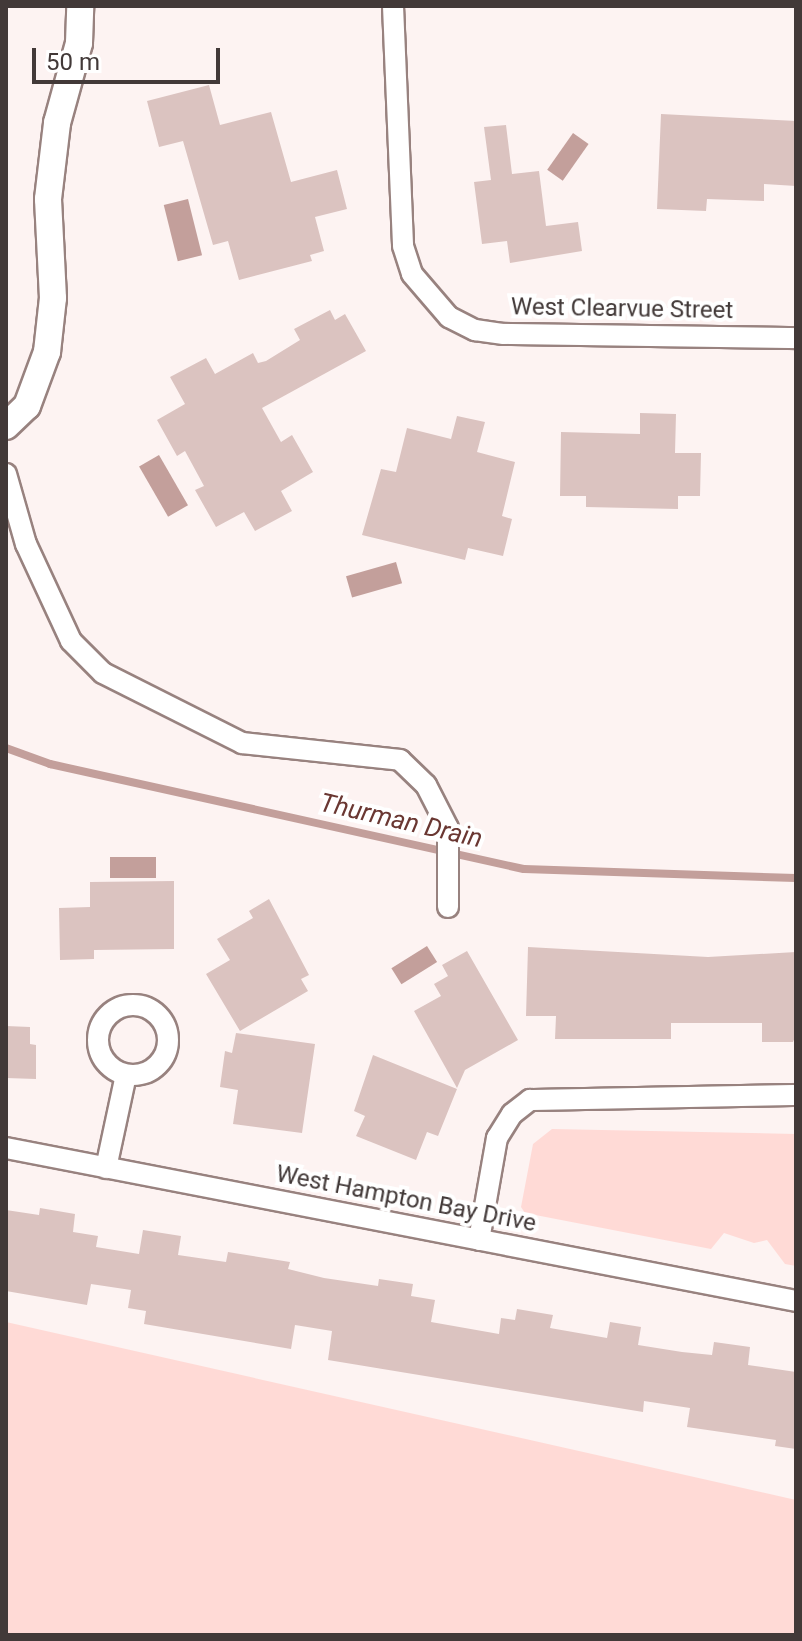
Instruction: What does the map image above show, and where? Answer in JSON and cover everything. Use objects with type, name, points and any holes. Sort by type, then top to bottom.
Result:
[{"type":"street","points":[[6,426],[27,406],[47,352],[53,298],[48,199],[57,123],[79,43],[80,6]]},
{"type":"street","name":"West Clearvue Street","points":[[393,6],[403,246],[412,274],[449,317],[475,330],[504,334],[796,338]]},
{"type":"street","points":[[6,474],[48,597],[71,641],[92,662],[184,718],[242,743],[400,760],[426,785],[448,828],[448,907]]},
{"type":"street","points":[[106,1168],[126,1075]]},
{"type":"street","points":[[479,1240],[497,1138],[512,1114],[530,1100],[796,1095]]},
{"type":"street","name":"West Hampton Bay Drive","points":[[6,1148],[796,1301]]},
{"type":"shaded area","points":[[573,133],[589,144],[563,181],[547,170]]},
{"type":"shaded area","points":[[188,199],[202,255],[178,261],[164,205]]},
{"type":"shaded area","points":[[159,455],[188,505],[168,517],[139,466]]},
{"type":"shaded area","points":[[396,562],[402,583],[352,597],[346,576]]},
{"type":"shaded area","points":[[110,857],[156,857],[156,878],[110,878]]},
{"type":"shaded area","points":[[427,946],[437,962],[401,984],[391,968]]},
{"type":"shaded area","points":[[552,1129],[796,1134],[796,1266],[785,1264],[767,1240],[754,1243],[724,1233],[711,1249],[525,1213],[521,1207],[533,1144]]},
{"type":"shaded area","points":[[6,1322],[796,1500],[796,1635],[6,1635]]},
{"type":"building","points":[[209,85],[220,125],[271,112],[291,182],[337,170],[347,209],[315,217],[324,251],[310,255],[312,261],[239,280],[228,241],[213,245],[183,141],[159,147],[147,101]]},
{"type":"building","points":[[661,114],[796,121],[796,186],[764,184],[764,201],[707,199],[706,211],[657,209]]},
{"type":"building","points":[[506,125],[512,174],[539,171],[546,226],[578,222],[582,251],[510,263],[507,241],[482,244],[474,182],[491,180],[484,127]]},
{"type":"building","points":[[330,310],[335,320],[345,314],[366,351],[262,408],[281,442],[292,435],[313,472],[281,491],[292,511],[255,531],[244,512],[216,527],[195,490],[204,486],[185,451],[177,456],[157,420],[185,404],[170,377],[206,358],[215,374],[253,353],[258,363],[266,361],[300,340],[294,329]]},
{"type":"building","points":[[640,413],[676,414],[675,453],[701,453],[700,496],[678,496],[678,509],[586,507],[586,496],[560,496],[561,432],[640,434]]},
{"type":"building","points":[[457,416],[485,422],[477,452],[515,462],[502,516],[512,519],[503,556],[468,548],[465,560],[362,535],[381,469],[396,472],[407,428],[451,439]]},
{"type":"building","points":[[174,881],[174,949],[94,950],[94,959],[60,960],[59,908],[90,907],[90,882]]},
{"type":"building","points":[[269,899],[309,975],[301,979],[308,991],[240,1031],[206,974],[230,960],[217,939],[253,918],[249,911]]},
{"type":"building","points":[[528,947],[708,957],[796,952],[796,1035],[793,1042],[762,1042],[762,1023],[671,1023],[671,1039],[555,1039],[556,1016],[526,1016]]},
{"type":"building","points":[[467,951],[518,1040],[465,1070],[457,1088],[414,1011],[441,996],[434,984],[448,976],[442,965]]},
{"type":"building","points":[[6,1026],[30,1027],[30,1044],[36,1045],[36,1079],[6,1078]]},
{"type":"building","points":[[236,1033],[315,1044],[302,1133],[233,1124],[238,1090],[220,1087],[225,1051],[232,1053]]},
{"type":"building","points":[[373,1055],[457,1089],[438,1136],[427,1132],[416,1160],[356,1136],[365,1116],[354,1111]]},
{"type":"building","points":[[40,1208],[75,1214],[73,1232],[98,1236],[96,1247],[139,1254],[143,1230],[181,1236],[178,1255],[226,1262],[228,1252],[290,1262],[288,1269],[324,1278],[378,1286],[379,1279],[413,1284],[411,1296],[435,1300],[431,1322],[499,1334],[501,1318],[515,1320],[517,1309],[553,1315],[550,1328],[607,1338],[610,1322],[641,1327],[638,1345],[712,1355],[714,1342],[750,1347],[748,1365],[796,1372],[796,1449],[775,1446],[776,1440],[687,1427],[690,1408],[644,1401],[643,1412],[328,1360],[332,1331],[295,1325],[291,1349],[144,1324],[146,1311],[128,1308],[131,1290],[91,1284],[87,1305],[6,1291],[6,1210],[39,1215]]},
{"type":"waterway","name":"Thurman Drain","points":[[6,748],[50,764],[524,869],[796,878]]}]
